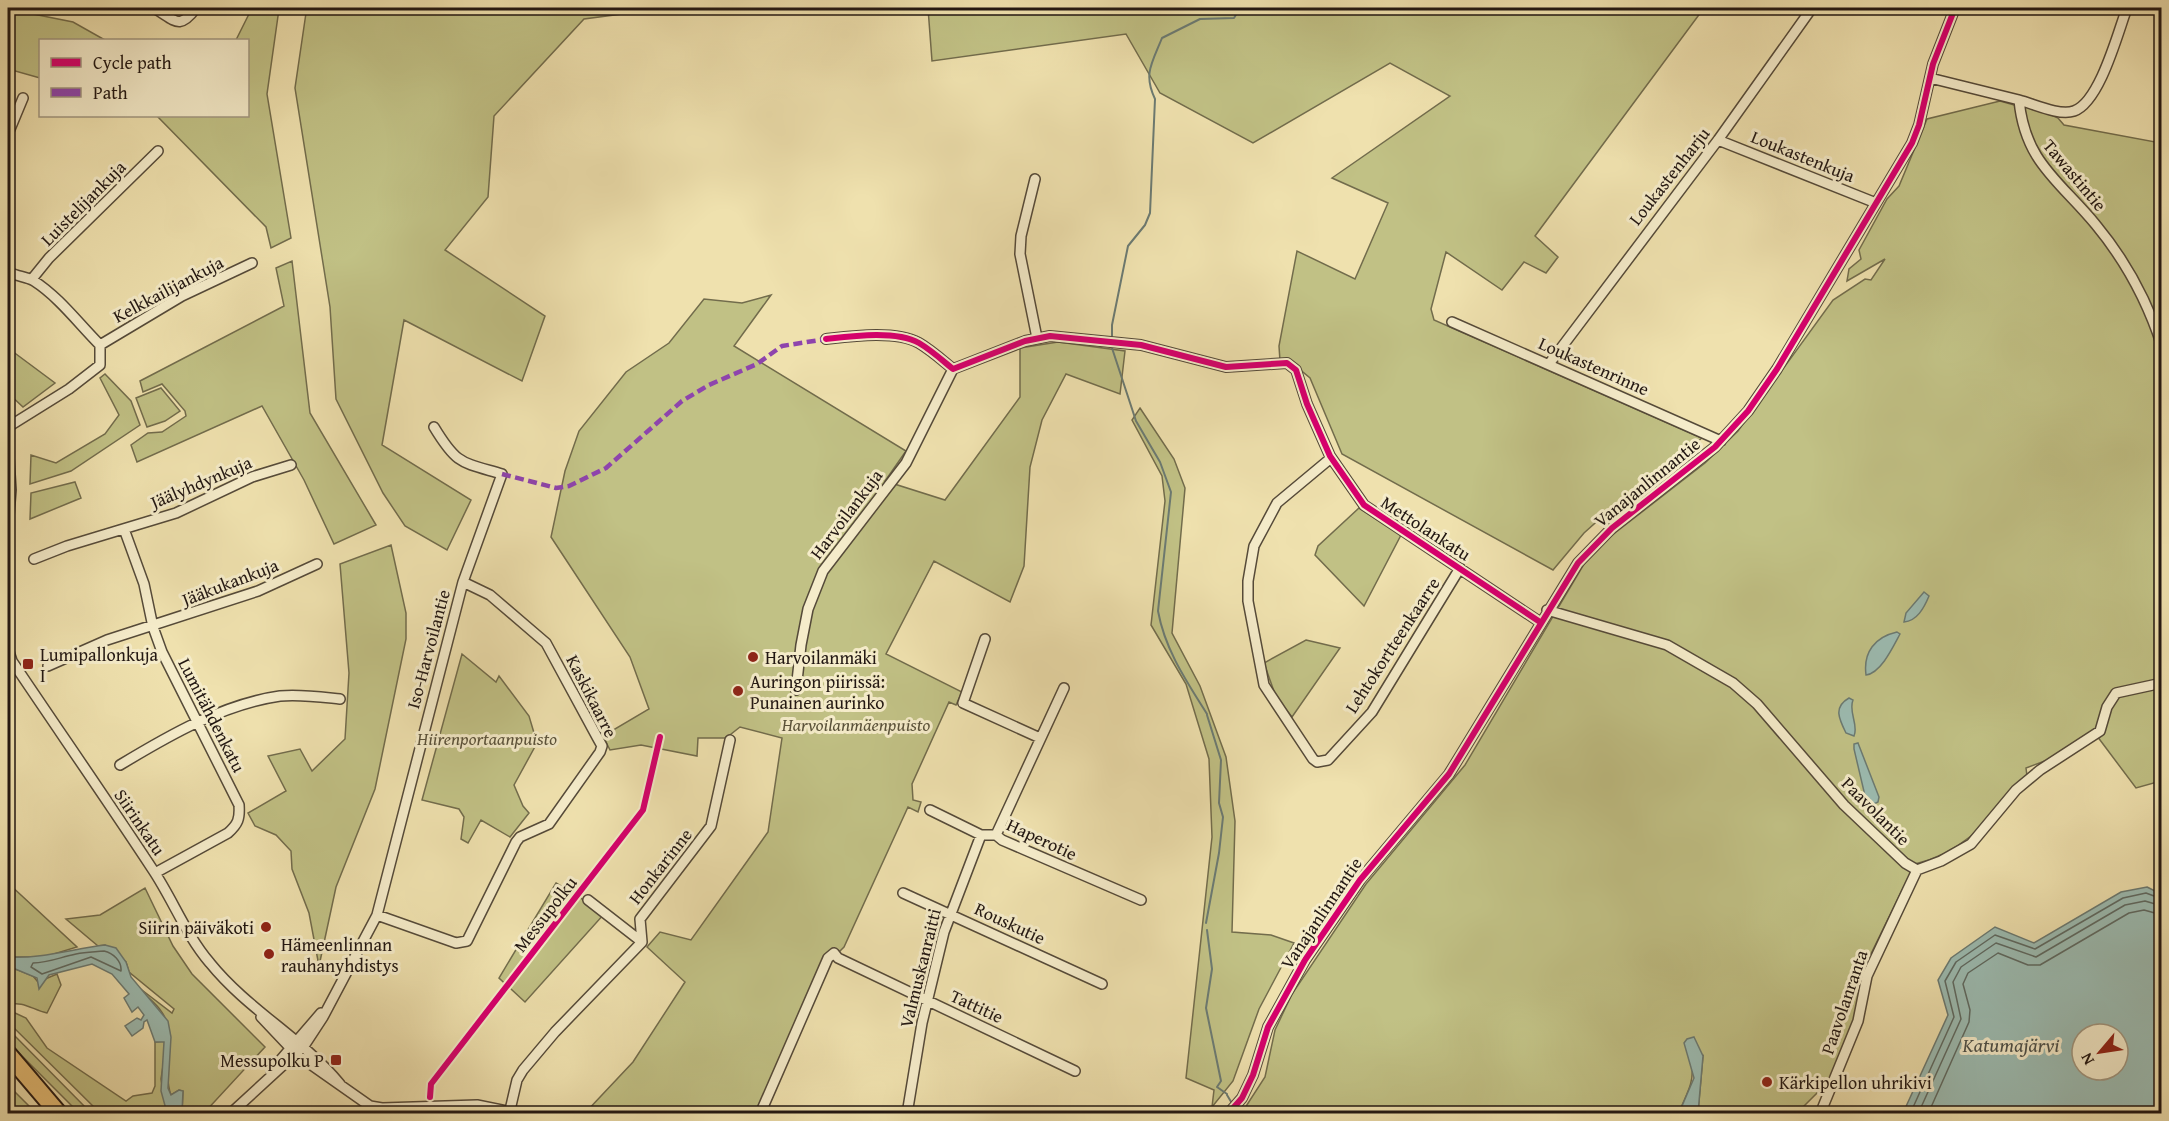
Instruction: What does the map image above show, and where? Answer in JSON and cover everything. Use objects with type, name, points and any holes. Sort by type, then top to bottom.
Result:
[{"type":"highway","points":[[8,1054],[59,1113]]},
{"type":"highway","points":[[23,1071],[70,1113]]},
{"type":"street","points":[[160,9],[176,22],[182,22],[196,8]]},
{"type":"street","name":"Loukastenharju","points":[[1550,364],[1718,140],[1812,8]]},
{"type":"street","name":"Vanajanlinnantie","points":[[1228,1113],[1242,1098],[1253,1075],[1269,1027],[1305,960],[1360,880],[1449,774],[1547,610],[1578,563],[1612,528],[1721,441],[1748,411],[1777,369],[1912,143],[1930,78],[1955,8]]},
{"type":"street","points":[[1930,78],[2061,111],[2074,111],[2084,104],[2103,73],[2127,8]]},
{"type":"street","points":[[8,134],[23,98]]},
{"type":"street","name":"Tawastintie","points":[[2019,100],[2021,122],[2027,142],[2043,167],[2096,225],[2115,251],[2145,305],[2162,346]]},
{"type":"street","name":"Loukastenkuja","points":[[1718,140],[1876,203]]},
{"type":"street","name":"Luistelijankuja","points":[[32,279],[49,258],[158,151]]},
{"type":"street","points":[[826,339],[867,335],[905,338],[918,342],[953,369],[1037,339],[1020,254],[1021,236],[1035,179]]},
{"type":"street","name":"Kelkkailijankuja","points":[[100,345],[182,296],[252,263]]},
{"type":"street","points":[[8,271],[14,276],[32,279],[100,345],[100,365],[88,376],[8,427]]},
{"type":"street","name":"Loukastenrinne","points":[[1452,322],[1721,441]]},
{"type":"street","name":"Mettolankatu","points":[[1037,339],[1050,336],[1085,337],[1125,343],[1226,368],[1282,363],[1293,367],[1317,430],[1331,458],[1364,505],[1540,622]]},
{"type":"street","name":"Harvoilankuja","points":[[796,690],[808,609],[823,571],[906,463],[953,369]]},
{"type":"street","name":"Iso-Harvoilantie","points":[[230,1113],[259,1087],[292,1051],[331,1001],[377,915],[463,582],[502,474],[463,463],[450,454],[434,427]]},
{"type":"street","points":[[8,443],[11,490],[8,527]]},
{"type":"street","name":"Lehtokortteenkaarre","points":[[1331,458],[1277,503],[1254,546],[1248,581],[1248,601],[1264,685],[1313,759],[1317,762],[1328,760],[1372,712],[1460,568]]},
{"type":"street","name":"Jäälyhdynkuja","points":[[34,559],[67,546],[176,513],[252,477],[291,465]]},
{"type":"street","name":"Lumitähdenkatu","points":[[124,529],[144,584],[153,627],[168,668],[238,805],[238,825],[228,833],[155,873]]},
{"type":"street","name":"Jääkukankuja","points":[[48,666],[107,640],[153,627],[258,591],[317,564]]},
{"type":"street","name":"Kaskikaarre","points":[[377,915],[456,943],[467,941],[516,842],[520,837],[549,824],[602,746],[546,643],[490,596],[463,582]]},
{"type":"street","name":"Paavolantie","points":[[1547,610],[1667,645],[1733,682],[1757,704],[1844,805],[1905,863],[1917,870],[1941,861],[1971,844],[2016,790],[2040,770],[2100,731],[2107,707],[2116,693],[2162,683]]},
{"type":"street","points":[[985,639],[963,703],[1040,738]]},
{"type":"street","name":"Siirinkatu","points":[[8,649],[12,661],[155,873],[183,924],[208,962],[253,1007],[292,1051]]},
{"type":"street","points":[[996,835],[1064,688]]},
{"type":"street","points":[[120,765],[197,723],[280,696],[340,699]]},
{"type":"street","name":"Honkarinne","points":[[642,942],[640,919],[711,826],[730,740]]},
{"type":"street","name":"Haperotie","points":[[930,810],[956,820],[981,835],[996,835],[1045,860],[1141,900]]},
{"type":"street","name":"Valmuskanraitti","points":[[907,1113],[927,1001],[950,914],[981,835]]},
{"type":"street","name":"Paavolanranta","points":[[1820,1113],[1858,1021],[1867,976],[1917,870]]},
{"type":"street","name":"Rouskutie","points":[[903,893],[1102,984]]},
{"type":"street","points":[[510,1110],[516,1080],[523,1070],[555,1032],[642,942],[588,900]]},
{"type":"street","name":"Tattitie","points":[[760,1113],[828,958],[834,953],[927,1001],[1075,1071]]},
{"type":"street","name":"Siirinkatu","points":[[253,1007],[300,1042]]},
{"type":"street","points":[[300,1042],[340,1084]]},
{"type":"street","points":[[292,1051],[361,1101],[382,1108],[477,1105],[522,1113]]},
{"type":"green space","points":[[252,8],[668,8],[584,19],[494,116],[488,197],[445,250],[545,316],[522,381],[404,320],[382,445],[471,500],[447,550],[405,526],[383,493],[336,399],[330,307],[295,88],[306,13],[279,9],[267,94],[291,238],[271,248],[266,227],[158,117],[249,117],[249,39],[236,39]]},
{"type":"green space","points":[[928,8],[1704,8],[1535,236],[1558,257],[1546,273],[1524,262],[1502,290],[1446,252],[1431,309],[1434,320],[1702,438],[1622,499],[1584,533],[1553,570],[1342,454],[1310,378],[1292,363],[1280,361],[1279,346],[1297,251],[1355,279],[1388,203],[1332,178],[1450,96],[1390,63],[1253,143],[1160,93],[1126,34],[932,61]]},
{"type":"green space","points":[[8,9],[73,22],[103,39],[39,39],[39,78],[8,69]]},
{"type":"green space","points":[[2019,100],[2058,118],[2064,125],[2161,143],[2161,781],[2136,788],[2094,732],[2077,749],[2026,768],[2027,776],[1978,830],[1950,850],[1915,864],[1867,962],[1852,1029],[1831,1079],[1797,1113],[1698,1113],[1703,1056],[1692,1066],[1690,1085],[1679,1113],[1241,1114],[1265,1077],[1275,1030],[1292,994],[1366,884],[1465,765],[1584,564],[1602,543],[1705,463],[1738,431],[1833,300],[1865,279],[1871,280],[1885,259],[1847,281],[1849,269],[1861,259],[1859,250],[1887,199],[1899,186],[1927,119],[2000,101],[2021,107]]},
{"type":"green space","points":[[292,261],[310,413],[376,525],[334,544],[304,480],[262,406],[137,462],[131,445],[148,433],[162,432],[186,416],[185,411],[162,384],[143,392],[140,381],[284,306],[276,268]]},
{"type":"green space","name":"Harvoilanmäenpuisto","points":[[771,295],[734,346],[906,451],[885,481],[945,500],[1020,397],[1020,348],[1058,342],[1125,351],[1120,394],[1066,374],[1042,420],[1030,467],[1024,566],[1010,602],[934,561],[886,654],[962,692],[956,705],[949,702],[912,784],[913,800],[921,802],[918,812],[908,807],[844,947],[837,954],[833,949],[760,1107],[710,1109],[691,1114],[585,1113],[633,1062],[685,982],[647,947],[660,932],[691,940],[768,832],[782,738],[740,727],[726,738],[698,738],[697,756],[641,745],[610,750],[603,736],[649,709],[630,657],[551,537],[565,471],[579,431],[626,372],[669,343],[704,299],[742,303]]},
{"type":"green space","points":[[8,348],[55,383],[23,407],[8,393]]},
{"type":"green space","points":[[105,374],[131,401],[140,425],[71,471],[30,484],[31,455],[56,463],[105,434],[119,415],[100,378]]},
{"type":"green space","points":[[161,388],[180,411],[165,421],[147,427],[136,398]]},
{"type":"green space","points":[[1140,408],[1174,459],[1185,488],[1172,633],[1200,686],[1226,757],[1235,821],[1232,932],[1271,935],[1294,943],[1259,1009],[1233,1081],[1212,1107],[1214,1090],[1186,1078],[1212,837],[1209,759],[1186,684],[1151,625],[1165,501],[1162,476],[1132,420]]},
{"type":"green space","points":[[75,482],[81,498],[30,519],[31,493]]},
{"type":"green space","points":[[1359,508],[1401,535],[1364,606],[1315,555],[1318,546]]},
{"type":"green space","points":[[391,545],[406,613],[406,639],[375,789],[336,887],[319,966],[309,913],[292,869],[291,851],[276,835],[255,826],[248,813],[286,791],[268,756],[300,749],[312,771],[345,739],[349,673],[340,564]]},
{"type":"green space","points":[[1306,640],[1340,648],[1292,717],[1276,697],[1264,663]]},
{"type":"green space","name":"Hiirenportaanpuisto","points":[[462,654],[496,682],[499,676],[529,716],[537,743],[514,785],[523,806],[529,813],[510,837],[481,820],[468,843],[461,839],[464,817],[459,809],[422,800]]},
{"type":"green space","points":[[8,883],[77,947],[44,957],[8,957]]},
{"type":"green space","points":[[556,883],[605,913],[525,1002],[499,978]]},
{"type":"green space","points":[[145,888],[173,946],[192,974],[265,1047],[204,1113],[182,1113],[183,1091],[179,1090],[171,1095],[168,1085],[170,1042],[166,1021],[159,1008],[138,987],[172,1013],[174,1009],[129,972],[126,962],[105,945],[98,946],[66,919],[100,915]]},
{"type":"green space","points":[[8,966],[33,976],[38,982],[57,974],[61,985],[47,1013],[23,1005],[8,1005]]},
{"type":"green space","points":[[15,1013],[26,1018],[47,1048],[126,1101],[133,1096],[152,1093],[155,1086],[155,1042],[164,1041],[166,1047],[161,1079],[167,1113],[100,1113],[8,1022],[8,1015]]},
{"type":"green space","points":[[8,1029],[91,1113],[79,1113],[8,1042]]},
{"type":"green space","points":[[8,1085],[36,1113],[8,1113]]},
{"type":"water","points":[[1924,592],[1929,596],[1922,609],[1913,619],[1904,622],[1906,613]]},
{"type":"water","points":[[1897,632],[1900,634],[1886,659],[1877,670],[1866,675],[1866,659],[1872,647],[1882,638]]},
{"type":"water","points":[[1849,698],[1853,700],[1854,736],[1846,733],[1839,714],[1841,705]]},
{"type":"water","points":[[1858,743],[1879,797],[1878,802],[1874,804],[1866,800],[1854,749],[1854,744]]},
{"type":"water","name":"Katumajärvi","points":[[2147,887],[2161,894],[2161,1113],[1903,1113],[1948,1015],[1938,980],[1951,958],[1995,927],[2034,943],[2121,892]]},
{"type":"water","points":[[105,945],[116,948],[126,962],[131,977],[168,1021],[171,1037],[168,1088],[171,1095],[179,1090],[183,1091],[182,1113],[167,1113],[161,1091],[164,1042],[155,1042],[147,1020],[143,1028],[132,1036],[125,1026],[137,1018],[141,1020],[144,1015],[138,1007],[132,1012],[124,998],[129,994],[112,974],[92,964],[49,975],[39,989],[37,978],[8,966],[8,957],[44,955]]},
{"type":"water","points":[[1694,1037],[1703,1056],[1698,1113],[1679,1113],[1694,1078],[1684,1043],[1687,1039]]},
{"type":"waterway","points":[[1112,338],[1112,325],[1128,246],[1145,225],[1150,213],[1155,99],[1149,75],[1152,62],[1162,38],[1200,19],[1234,18],[1240,8]]},
{"type":"waterway","points":[[1111,345],[1136,421],[1160,462],[1171,492],[1158,611],[1161,625],[1171,652],[1207,714]]},
{"type":"waterway","points":[[1206,923],[1223,817],[1219,803],[1221,760],[1207,715]]},
{"type":"waterway","points":[[1207,930],[1212,969],[1206,1008],[1221,1081],[1217,1087],[1227,1094]]},
{"type":"waterway","points":[[1227,1095],[1233,1105]]},
{"type":"marked path","points":[[502,474],[556,488],[569,486],[606,468],[682,401],[709,385],[757,364],[782,346],[826,339]]},
{"type":"cycle path","points":[[1228,1114],[1242,1098],[1253,1075],[1268,1027],[1305,960],[1360,880],[1449,774],[1578,563],[1612,528],[1715,447],[1748,411],[1777,369],[1912,143],[1919,125],[1933,64],[1955,8]]},
{"type":"cycle path","points":[[826,339],[874,335],[898,336],[919,343],[953,369],[1025,341],[1050,336],[1141,345],[1226,367],[1287,363],[1296,370],[1307,404],[1330,456],[1364,505],[1540,622]]},
{"type":"cycle path","name":"Messupolku","points":[[430,1097],[431,1084],[643,810],[660,737]]},
{"type":"place","name":"Harvoilanmäki","points":[[753,657]]},
{"type":"place","name":"Lumipallonkuja I","points":[[28,664]]},
{"type":"place","name":"Auringon piirissä: Punainen aurinko","points":[[738,691]]},
{"type":"place","name":"Siirin päiväkoti","points":[[266,927]]},
{"type":"place","name":"Hämeenlinnan rauhanyhdistys","points":[[269,954]]},
{"type":"place","name":"Messupolku P","points":[[336,1060]]},
{"type":"place","name":"Kärkipellon uhrikivi","points":[[1767,1082]]}]
